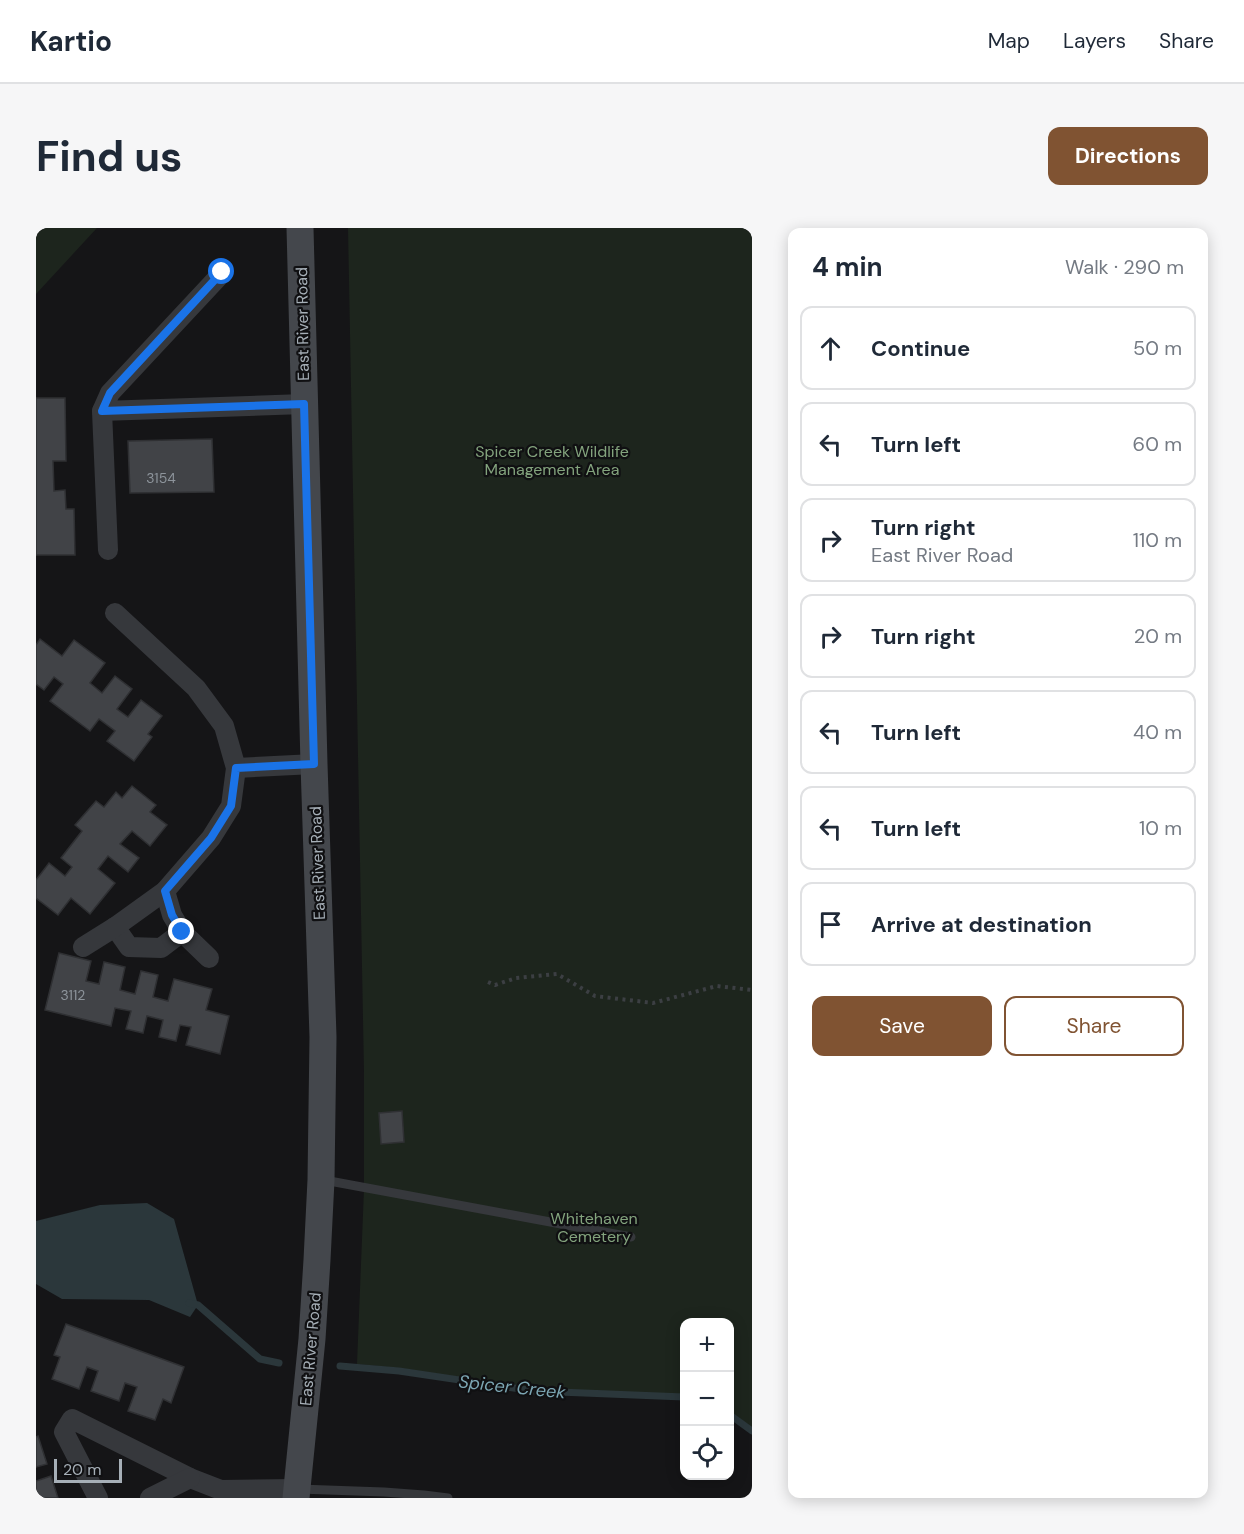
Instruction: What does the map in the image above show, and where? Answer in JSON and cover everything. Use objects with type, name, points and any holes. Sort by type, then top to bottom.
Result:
[{"type":"main road","name":"East River Road","points":[[297,1494],[312,1339],[321,1180],[323,1037],[300,228]]},
{"type":"street","points":[[108,550],[102,411],[110,393],[222,272]]},
{"type":"street","points":[[102,411],[304,404]]},
{"type":"street","points":[[83,947],[165,891],[211,838],[231,806],[236,768],[224,726],[196,688],[115,613]]},
{"type":"street","points":[[236,768],[314,764]]},
{"type":"street","points":[[165,891],[172,915],[182,932],[209,958]]},
{"type":"street","points":[[115,927],[129,947],[160,948],[182,932]]},
{"type":"street","points":[[98,1498],[64,1432],[72,1419],[221,1494],[297,1494]]},
{"type":"street","points":[[150,1498],[190,1478]]},
{"type":"lane","points":[[321,1180],[631,1237]]},
{"type":"lane","points":[[297,1494],[384,1492],[450,1498]]},
{"type":"path","points":[[488,982],[495,985],[516,978],[556,974],[595,996],[653,1003],[717,986],[752,990]]},
{"type":"green space","points":[[36,228],[97,228],[36,294]]},
{"type":"green space","name":"Spicer Creek Wildlife Management Area","points":[[348,228],[752,228],[752,1428],[734,1415],[734,1318],[680,1318],[680,1395],[536,1389],[400,1368],[357,1364],[364,1189],[364,1072]]},
{"type":"shaded area","points":[[147,1203],[174,1219],[198,1305],[190,1317],[149,1300],[62,1299],[36,1284],[36,1221],[100,1205]]},
{"type":"building","points":[[36,398],[65,398],[66,461],[53,461],[54,491],[65,490],[66,509],[74,509],[75,555],[36,555]]},
{"type":"building","points":[[212,439],[214,492],[130,493],[128,441]]},
{"type":"building","points":[[40,639],[62,656],[74,640],[105,663],[90,683],[102,693],[115,676],[132,689],[117,709],[128,717],[141,700],[162,716],[148,734],[152,737],[134,761],[107,741],[115,731],[99,719],[90,731],[50,701],[63,684],[54,677],[44,690],[36,684],[36,645]]},
{"type":"building","points":[[132,786],[156,805],[150,812],[167,825],[150,846],[132,831],[120,844],[139,858],[128,872],[108,856],[98,869],[115,883],[90,914],[71,898],[58,915],[36,898],[36,880],[49,863],[65,876],[72,867],[61,858],[82,831],[75,825],[96,801],[104,807],[116,792],[122,798]]},
{"type":"building","points":[[59,953],[91,961],[86,981],[99,984],[104,962],[125,967],[120,990],[135,994],[141,971],[158,975],[153,997],[168,1001],[174,979],[212,989],[206,1010],[229,1016],[220,1054],[186,1045],[191,1027],[180,1025],[176,1041],[159,1037],[163,1020],[147,1016],[143,1033],[126,1029],[131,1011],[115,1008],[111,1026],[45,1010]]},
{"type":"building","points":[[402,1111],[404,1142],[381,1144],[379,1113]]},
{"type":"building","points":[[66,1324],[184,1367],[171,1403],[163,1399],[155,1420],[128,1411],[137,1387],[125,1383],[119,1401],[91,1391],[98,1371],[87,1367],[79,1389],[52,1379],[60,1357],[54,1355]]},
{"type":"building","points":[[38,1436],[47,1464],[36,1467],[36,1437]]},
{"type":"building","points":[[51,1476],[58,1498],[36,1498],[36,1481]]},
{"type":"waterway","name":"Spicer Creek","points":[[189,1303],[198,1305],[260,1359],[279,1363]]},
{"type":"waterway","name":"Spicer Creek","points":[[340,1366],[399,1371],[534,1391],[680,1397]]},
{"type":"waterway","name":"Spicer Creek","points":[[734,1418],[752,1431]]},
{"type":"route","points":[[182,932],[172,915],[165,891],[211,838],[231,806],[236,768],[314,764],[304,404],[102,411],[110,393],[222,272]]},
{"type":"park label","name":"Whitehaven Cemetery","points":[[594,1227]]}]
